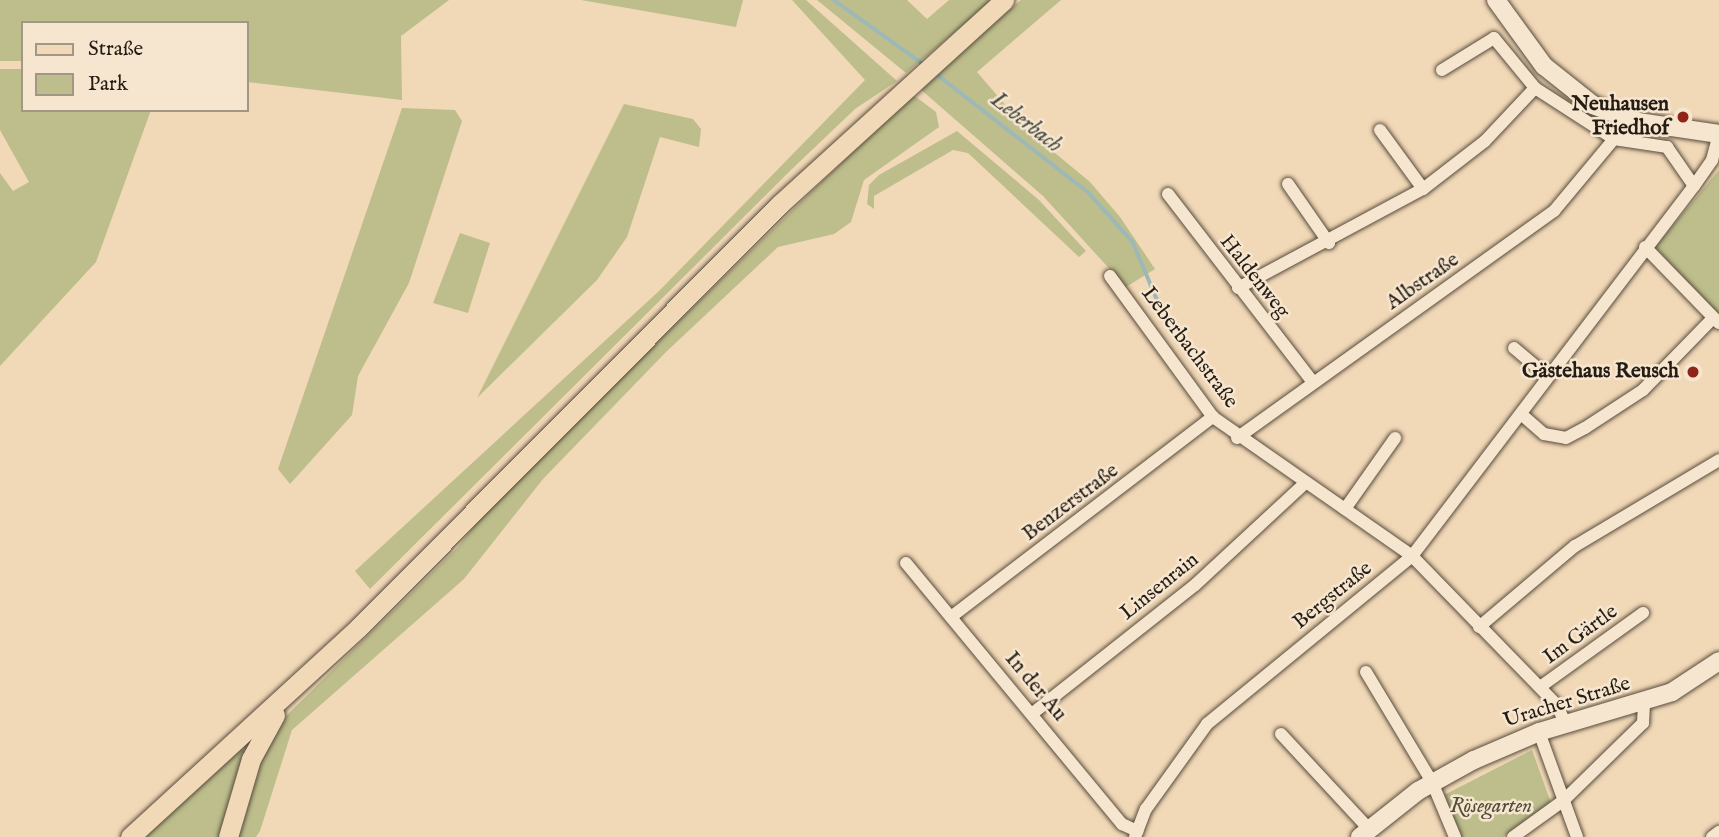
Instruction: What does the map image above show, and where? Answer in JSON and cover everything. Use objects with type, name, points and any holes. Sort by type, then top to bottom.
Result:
[{"type":"main road","points":[[130,837],[286,696],[884,106],[1004,0]]},
{"type":"main road","points":[[228,837],[251,759],[286,696]]},
{"type":"street","points":[[1496,0],[1524,41],[1557,80],[1615,116],[1719,134]]},
{"type":"street","points":[[1442,70],[1494,38],[1535,88],[1614,139],[1667,147],[1694,186]]},
{"type":"street","points":[[1238,288],[1329,243],[1423,189],[1485,141],[1535,88]]},
{"type":"street","points":[[1380,130],[1423,189]]},
{"type":"street","name":"Bergstraße","points":[[1136,834],[1207,724],[1412,556],[1521,414],[1546,374],[1694,186],[1712,160],[1719,134]]},
{"type":"street","name":"Albstraße","points":[[1237,438],[1554,211],[1614,139]]},
{"type":"street","points":[[1288,184],[1329,243]]},
{"type":"street","name":"Haldenweg","points":[[1168,194],[1313,382]]},
{"type":"street","points":[[1521,414],[1544,434],[1566,438],[1643,390],[1716,321],[1645,247]]},
{"type":"street","name":"Leberbachstraße","points":[[1110,276],[1213,417],[1237,438],[1412,556],[1540,687],[1566,723]]},
{"type":"street","points":[[1514,348],[1546,374]]},
{"type":"street","name":"Benzerstraße","points":[[951,617],[1213,417]]},
{"type":"street","points":[[1345,509],[1395,438]]},
{"type":"street","points":[[1479,627],[1575,546],[1719,460]]},
{"type":"street","name":"Linsenrain","points":[[1033,713],[1195,585],[1305,484]]},
{"type":"street","name":"In der Au","points":[[906,563],[1033,713],[1122,824],[1136,834]]},
{"type":"street","name":"Im Gärtle","points":[[1540,687],[1643,613]]},
{"type":"street","name":"Uracher Straße","points":[[1364,833],[1432,782],[1539,732],[1644,704],[1719,661]]},
{"type":"street","points":[[1366,673],[1432,782],[1455,837]]},
{"type":"street","points":[[1513,837],[1563,801],[1643,723],[1644,704]]},
{"type":"street","points":[[1539,732],[1577,837]]},
{"type":"street","points":[[1281,734],[1364,833]]},
{"type":"street","points":[[1712,837],[1719,832]]},
{"type":"green space","points":[[0,0],[449,0],[401,36],[402,100],[248,82],[248,21],[21,21],[21,61],[0,61]]},
{"type":"green space","points":[[581,0],[743,0],[736,27]]},
{"type":"green space","points":[[792,0],[806,0],[897,81],[855,109],[792,169],[370,589],[355,571],[659,291],[865,80]]},
{"type":"green space","points":[[817,0],[907,0],[927,19],[949,0],[993,0],[906,73]]},
{"type":"green space","points":[[1021,0],[1061,0],[977,72],[1026,129],[1090,182],[1120,217],[1155,269],[1126,287],[1043,196],[919,88]]},
{"type":"green space","points":[[0,69],[21,69],[21,112],[150,112],[96,262],[0,366],[0,173],[13,191],[29,182],[0,130]]},
{"type":"green space","points":[[912,94],[936,112],[939,127],[864,180],[851,222],[834,234],[778,247],[666,352],[543,479],[464,579],[292,730],[260,831],[256,837],[234,837],[265,740],[290,712],[457,548],[495,500]]},
{"type":"green space","points":[[624,104],[693,119],[701,129],[699,147],[660,137],[627,237],[597,280],[477,398]]},
{"type":"green space","points":[[402,108],[455,110],[462,121],[409,283],[358,376],[352,415],[290,484],[278,469]]},
{"type":"green space","points":[[957,131],[1039,200],[1086,251],[1079,257],[968,153],[953,150],[874,196],[874,209],[867,204],[869,185],[879,175]]},
{"type":"green space","points":[[1719,170],[1719,316],[1655,247]]},
{"type":"green space","points":[[460,233],[490,243],[468,313],[433,303]]},
{"type":"green space","points":[[240,748],[248,753],[220,837],[142,837]]},
{"type":"green space","name":"Rösegarten","points":[[1532,750],[1551,803],[1503,837],[1459,837],[1444,795]]},
{"type":"waterway","name":"Leberbach","points":[[834,0],[923,64]]},
{"type":"waterway","name":"Leberbach","points":[[935,73],[1089,193],[1133,242],[1159,304]]},
{"type":"place","name":"Neuhausen Friedhof","points":[[1683,117]]},
{"type":"place","name":"Gästehaus Reusch","points":[[1693,372]]}]
